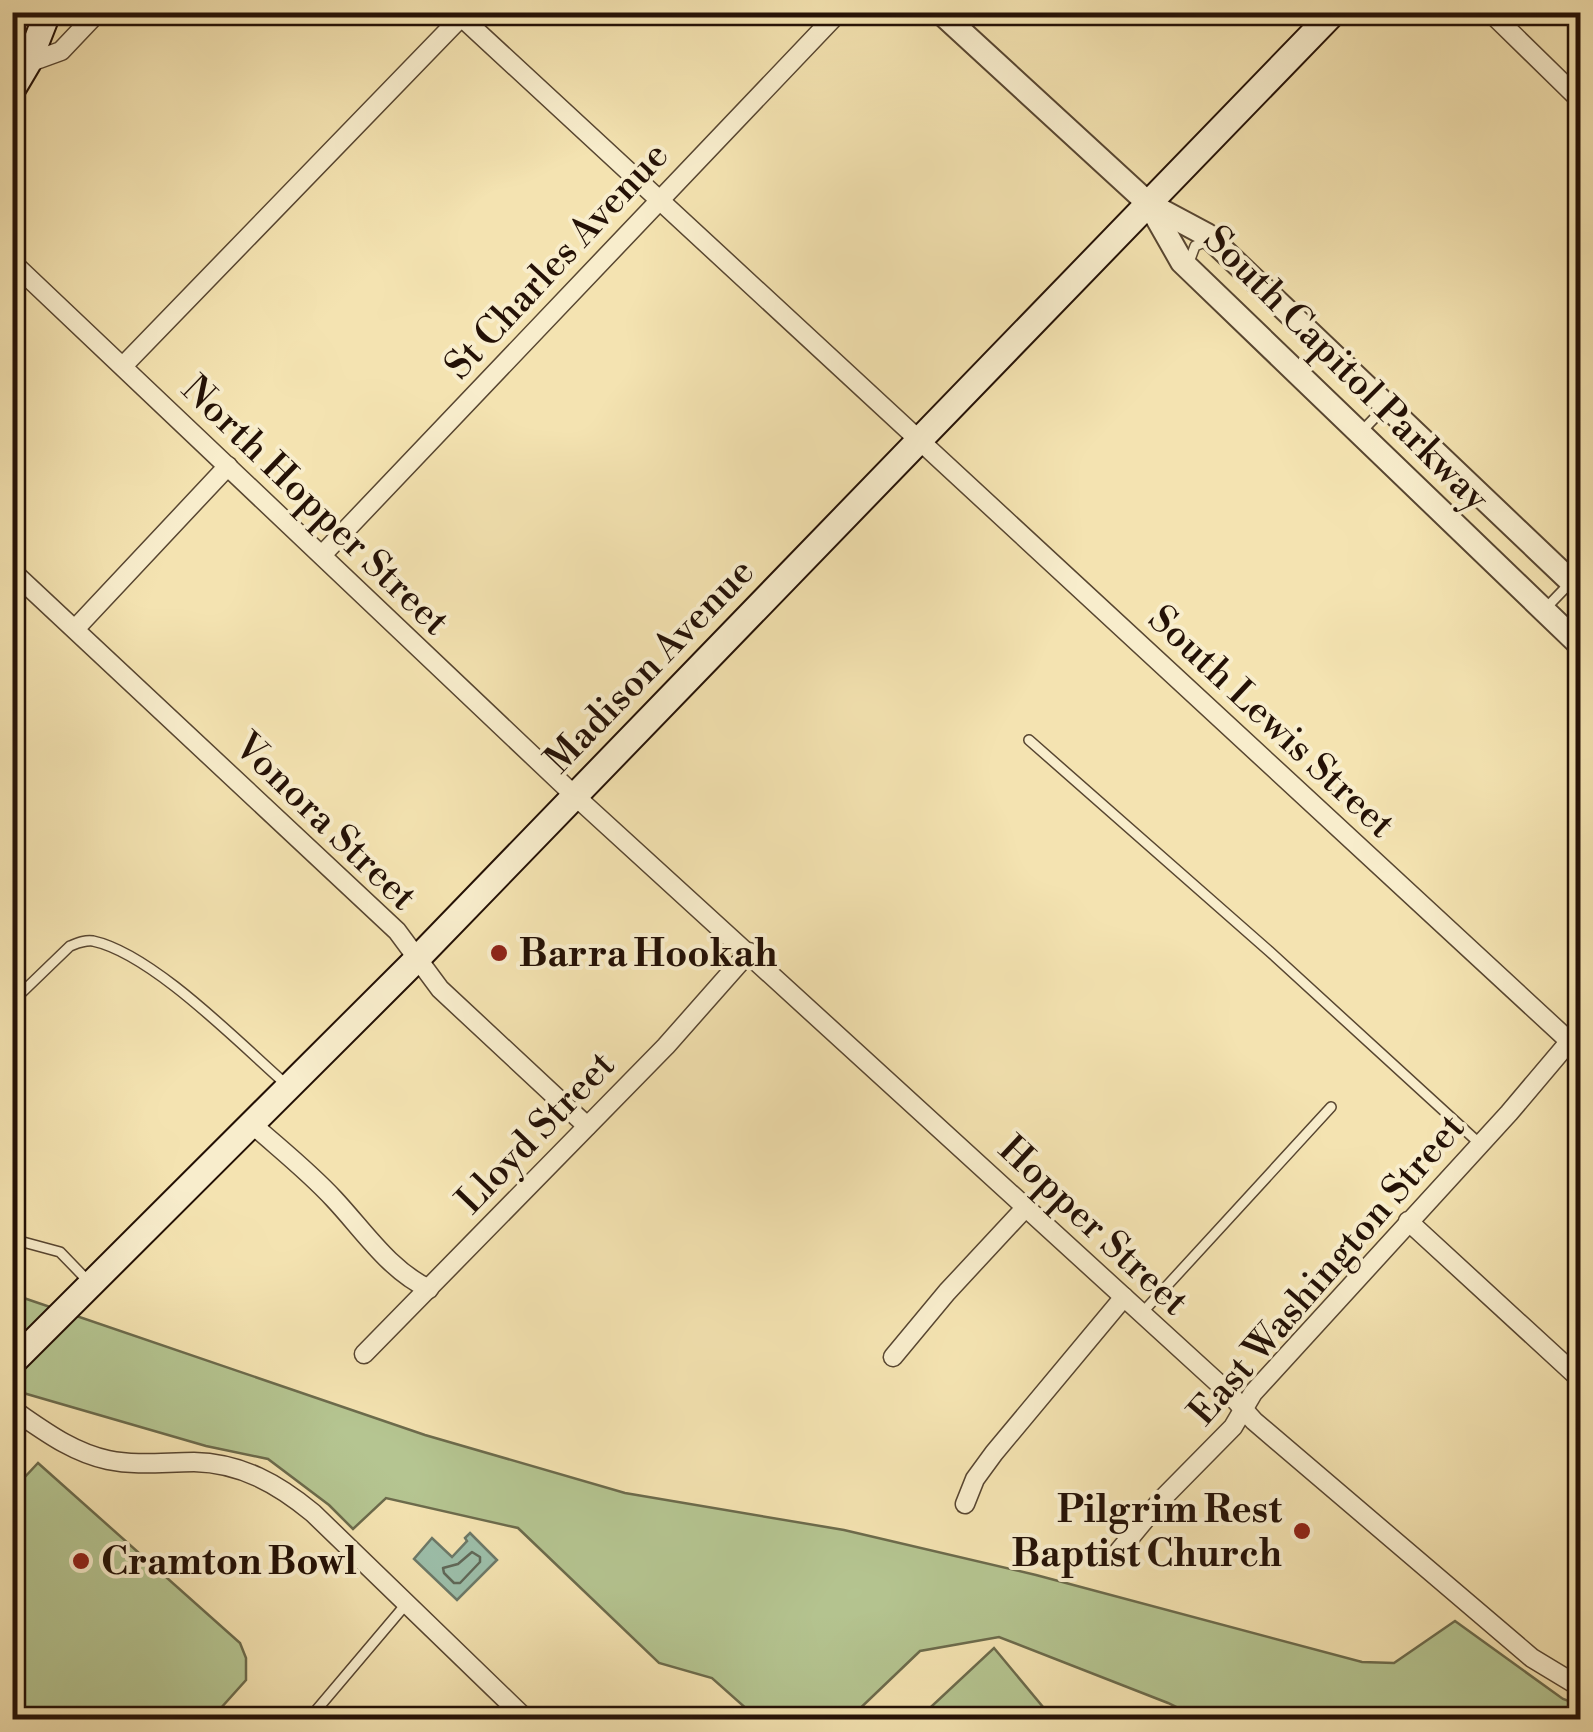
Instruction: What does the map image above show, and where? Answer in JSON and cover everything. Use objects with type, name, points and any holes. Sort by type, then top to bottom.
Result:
[{"type":"main road","points":[[12,90],[28,63],[48,12]]},
{"type":"main road","name":"Madison Avenue","points":[[12,1363],[417,959],[1334,12]]},
{"type":"street","points":[[28,63],[61,50],[98,12]]},
{"type":"street","name":"St Charles Avenue","points":[[322,555],[838,12]]},
{"type":"street","points":[[940,12],[1149,204]]},
{"type":"street","points":[[1490,12],[1580,100]]},
{"type":"street","points":[[124,366],[461,14]]},
{"type":"street","name":"South Lewis Street","points":[[461,14],[1577,1040]]},
{"type":"street","name":"South Capitol Parkway","points":[[1149,204],[1215,242],[1576,586]]},
{"type":"street","name":"South Capitol Parkway","points":[[1149,204],[1188,268],[1580,645]]},
{"type":"street","name":"North Hopper Street","points":[[12,262],[574,795]]},
{"type":"street","points":[[75,629],[228,466]]},
{"type":"street","name":"Vonora Street","points":[[12,571],[398,932],[440,989],[587,1126]]},
{"type":"street","name":"Hopper Street","points":[[574,795],[1244,1409],[1508,1638],[1580,1688]]},
{"type":"street","name":"Lloyd Street","points":[[364,1354],[666,1046],[749,952]]},
{"type":"street","name":"East Washington Street","points":[[1119,1551],[1162,1499],[1232,1427],[1253,1392],[1577,1040]]},
{"type":"street","points":[[253,1125],[336,1200],[402,1274],[429,1289]]},
{"type":"street","points":[[893,1357],[946,1292],[1026,1207]]},
{"type":"street","points":[[1408,1222],[1580,1380]]},
{"type":"street","points":[[965,1504],[975,1479],[994,1453],[1124,1297]]},
{"type":"street","points":[[12,1409],[64,1444],[90,1455],[128,1464],[210,1463],[242,1470],[274,1484],[313,1513],[527,1720]]},
{"type":"lane","points":[[1188,268],[1195,246],[1215,242]]},
{"type":"lane","points":[[1360,433],[1386,405]]},
{"type":"lane","points":[[1544,610],[1576,586]]},
{"type":"lane","points":[[1029,740],[1479,1143]]},
{"type":"lane","points":[[12,1002],[70,946],[93,941],[150,967],[290,1088]]},
{"type":"lane","points":[[1142,1313],[1331,1107]]},
{"type":"lane","points":[[12,1239],[60,1252],[86,1290]]},
{"type":"lane","points":[[308,1720],[408,1603]]},
{"type":"shaded area","points":[[12,1294],[425,1435],[625,1493],[844,1530],[1036,1575],[1362,1662],[1394,1663],[1455,1621],[1563,1699],[1580,1705],[1580,1719],[1201,1719],[999,1637],[920,1651],[849,1719],[758,1719],[712,1678],[659,1663],[518,1528],[386,1498],[353,1529],[329,1505],[268,1459],[206,1446],[13,1390]]},
{"type":"shaded area","name":"Cramton Bowl","points":[[38,1463],[240,1643],[246,1658],[246,1680],[211,1719],[13,1719],[13,1471],[22,1480]]},
{"type":"shaded area","points":[[994,1648],[1053,1719],[918,1719]]},
{"type":"water","points":[[470,1533],[497,1560],[457,1600],[414,1559],[432,1538],[452,1557]]},
{"type":"place","name":"Barra Hookah","points":[[499,953]]},
{"type":"place","name":"Pilgrim Rest Baptist Church","points":[[1302,1531]]},
{"type":"place","name":"Cramton Bowl","points":[[81,1561]]}]
